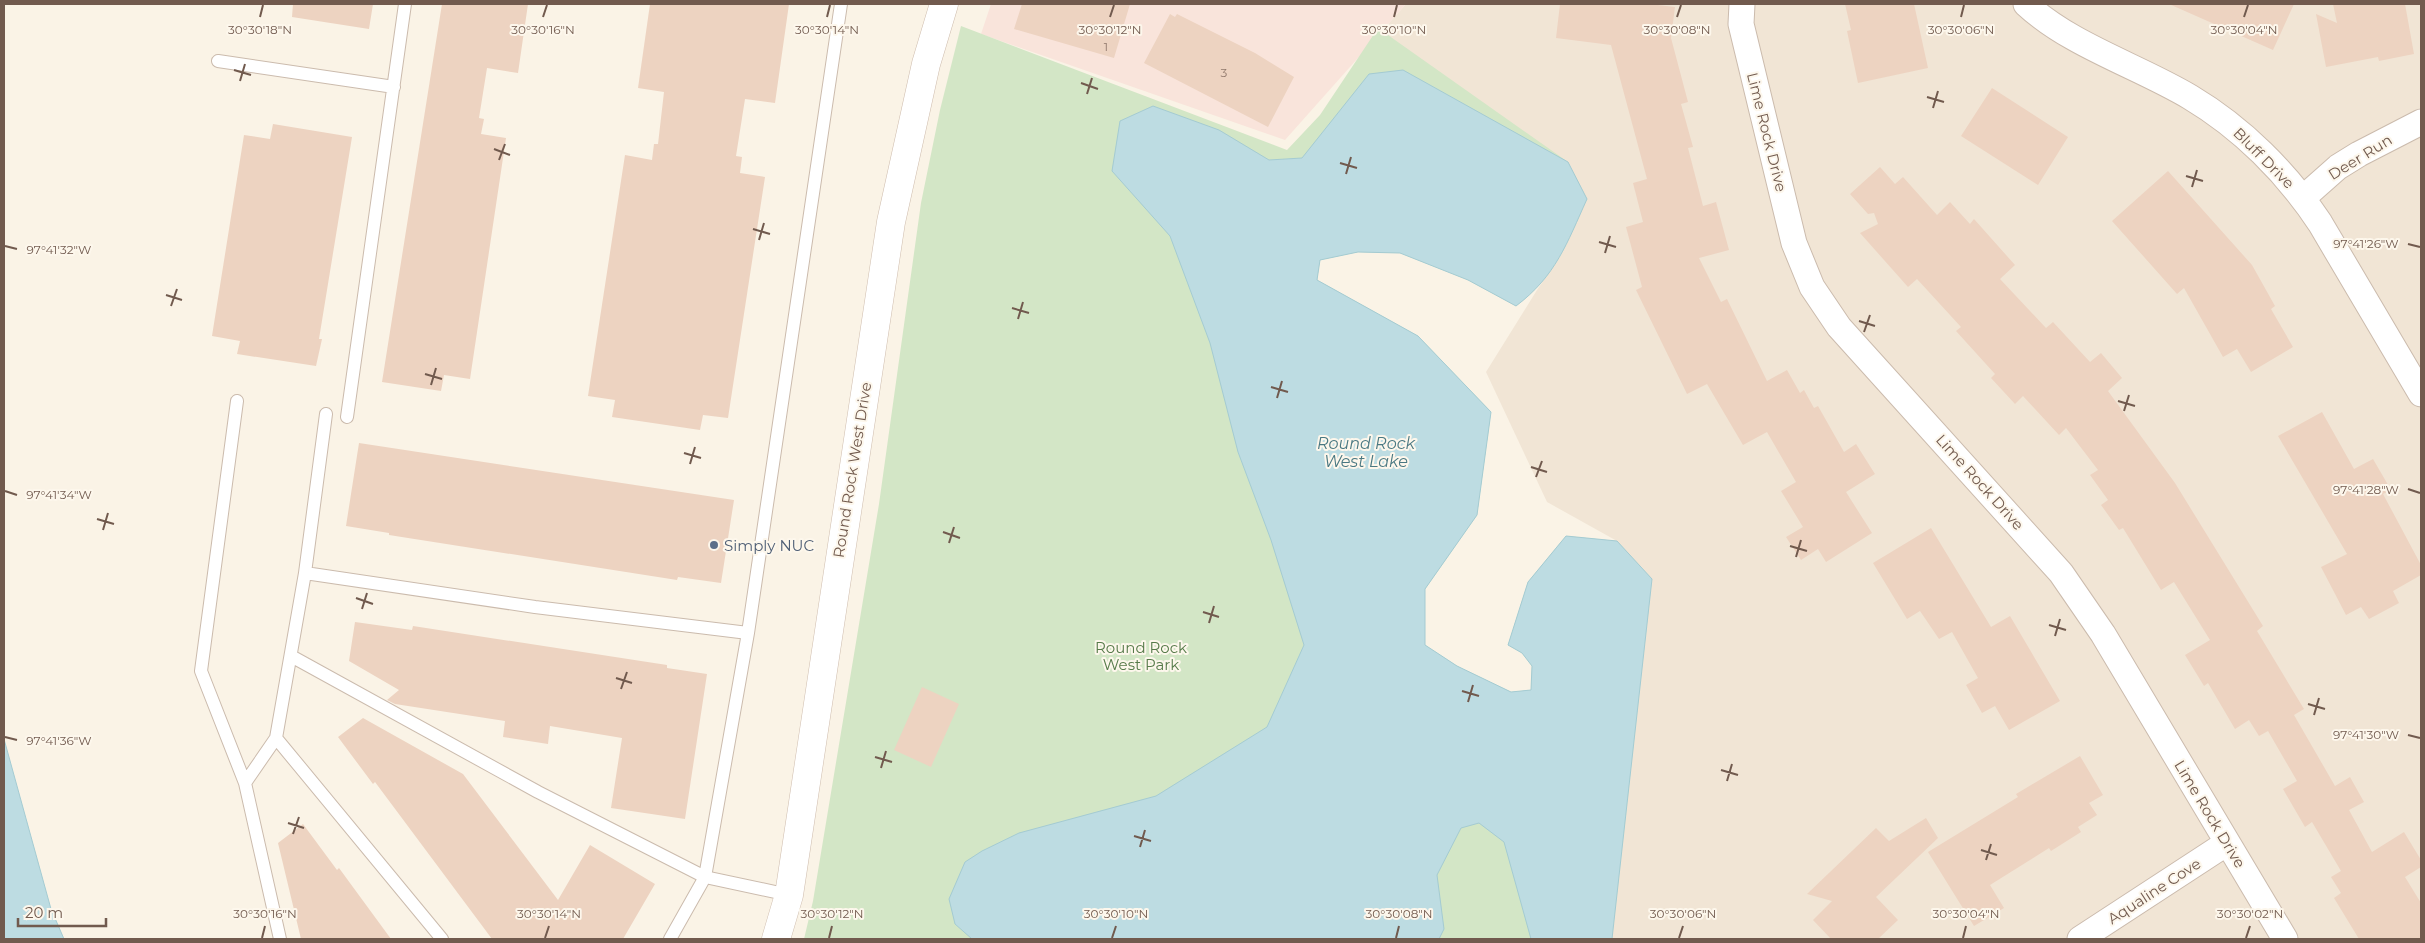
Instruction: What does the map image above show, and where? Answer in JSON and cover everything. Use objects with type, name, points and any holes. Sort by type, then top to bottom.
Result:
[{"type":"street","name":"Round Rock West Drive","points":[[776,939],[789,895],[891,222],[926,64],[944,4]]},
{"type":"street","name":"Lime Rock Drive","points":[[1742,4],[1741,24],[1794,243],[1812,287],[1839,327],[2061,573],[2103,634],[2284,939]]},
{"type":"street","name":"Bluff Drive","points":[[2026,4],[2071,35],[2191,98],[2232,126],[2269,160],[2303,198],[2421,394]]},
{"type":"street","name":"Deer Run","points":[[2303,198],[2338,167],[2421,122]]},
{"type":"street","name":"Aqualine Cove","points":[[2080,939],[2227,843]]},
{"type":"lane","points":[[346,418],[405,4]]},
{"type":"lane","points":[[670,939],[705,878],[748,633],[841,4]]},
{"type":"lane","points":[[218,61],[394,87]]},
{"type":"lane","points":[[237,401],[201,671],[245,783],[280,939]]},
{"type":"lane","points":[[245,783],[276,738],[305,573],[326,414]]},
{"type":"lane","points":[[305,573],[535,607],[748,633]]},
{"type":"lane","points":[[290,656],[538,792],[705,878],[789,895]]},
{"type":"lane","points":[[276,738],[442,939]]},
{"type":"shaded area","points":[[991,4],[1406,4],[1285,140],[981,34]]},
{"type":"shaded area","points":[[1406,4],[2421,4],[2421,939],[1612,939],[1652,579],[1617,541],[1547,502],[1486,372],[1561,255],[1381,32]]},
{"type":"green space","name":"Round Rock West Park","points":[[961,26],[1287,150],[1320,115],[1378,28],[1568,162],[1587,199],[1551,271],[1530,295],[1516,306],[1468,280],[1400,253],[1358,252],[1320,260],[1317,280],[1418,336],[1491,412],[1477,515],[1425,589],[1425,645],[1457,666],[1511,692],[1531,690],[1532,666],[1522,653],[1508,645],[1528,582],[1566,536],[1617,541],[1652,579],[1612,939],[804,939],[813,901],[879,504],[921,203],[940,110]]},
{"type":"water","name":"Round Rock West Lake","points":[[1403,70],[1568,162],[1587,199],[1551,271],[1530,295],[1516,306],[1468,280],[1400,253],[1358,252],[1320,260],[1317,280],[1418,336],[1491,412],[1477,515],[1425,589],[1425,645],[1457,666],[1511,692],[1531,690],[1532,666],[1522,653],[1508,645],[1528,582],[1566,536],[1617,541],[1652,579],[1612,939],[1531,939],[1504,842],[1479,823],[1461,828],[1437,875],[1444,929],[1439,939],[972,939],[955,924],[949,899],[965,862],[982,851],[1019,833],[1156,796],[1267,727],[1304,645],[1271,540],[1238,452],[1210,343],[1170,236],[1112,171],[1120,121],[1153,106],[1219,130],[1269,160],[1302,158],[1369,74]]},
{"type":"water","points":[[4,739],[51,909],[64,939],[4,939]]},
{"type":"building","points":[[293,4],[373,4],[369,29],[292,17]]},
{"type":"building","points":[[442,4],[528,4],[518,73],[487,68],[479,118],[484,119],[481,134],[506,138],[470,379],[444,375],[441,391],[382,382]]},
{"type":"building","points":[[650,4],[789,4],[775,103],[745,99],[736,156],[742,157],[740,173],[765,177],[728,418],[703,415],[700,430],[612,417],[615,400],[588,396],[625,155],[652,160],[654,144],[658,144],[664,92],[638,88]]},
{"type":"building","points":[[1022,4],[1130,4],[1114,58],[1014,29]]},
{"type":"building","points":[[1560,4],[1649,4],[1675,7],[1671,38],[1688,102],[1681,104],[1693,147],[1688,148],[1703,206],[1716,202],[1729,250],[1699,258],[1721,302],[1727,299],[1767,381],[1787,370],[1800,393],[1804,390],[1814,408],[1818,406],[1844,452],[1856,444],[1875,474],[1846,492],[1872,533],[1826,562],[1818,549],[1801,560],[1786,537],[1803,527],[1781,491],[1796,482],[1767,432],[1743,445],[1707,384],[1687,394],[1636,290],[1642,287],[1626,227],[1643,222],[1633,183],[1647,179],[1611,45],[1556,38]]},
{"type":"building","points":[[1845,4],[1914,4],[1928,68],[1858,83],[1847,31],[1851,30]]},
{"type":"building","points":[[2169,4],[2294,4],[2273,50]]},
{"type":"building","points":[[2333,4],[2405,4],[2414,54],[2379,61],[2378,57],[2326,67],[2316,14],[2337,23]]},
{"type":"building","points":[[1170,14],[1175,17],[1177,14],[1255,53],[1294,77],[1268,127],[1144,63]]},
{"type":"building","points":[[1992,88],[2068,137],[2038,185],[1961,136]]},
{"type":"building","points":[[273,124],[352,137],[319,339],[322,339],[316,366],[237,354],[240,341],[212,336],[244,135],[270,139]]},
{"type":"building","points":[[1880,167],[1895,184],[1903,177],[1937,215],[1950,202],[1970,224],[1974,219],[2015,265],[2000,279],[2046,328],[2053,322],[2090,362],[2101,353],[2122,378],[2108,391],[2175,483],[2263,626],[2257,631],[2304,709],[2294,715],[2335,786],[2350,777],[2364,802],[2349,810],[2372,852],[2404,832],[2421,860],[2421,867],[2405,877],[2421,903],[2421,939],[2359,939],[2334,898],[2341,893],[2331,877],[2341,871],[2312,822],[2305,827],[2283,789],[2297,781],[2268,731],[2259,736],[2249,720],[2235,729],[2208,683],[2204,686],[2185,655],[2210,640],[2174,582],[2161,590],[2123,528],[2119,530],[2101,505],[2108,500],[2090,475],[2098,470],[2066,428],[2059,435],[2023,396],[2015,404],[1991,378],[1995,374],[1956,331],[1961,327],[1917,279],[1908,287],[1860,233],[1878,224],[1874,213],[1868,214],[1850,194]]},
{"type":"building","points":[[2168,171],[2252,265],[2275,306],[2271,309],[2293,347],[2251,372],[2237,349],[2223,357],[2184,288],[2177,294],[2112,221]]},
{"type":"building","points":[[2322,412],[2354,469],[2373,459],[2391,490],[2383,494],[2421,565],[2421,575],[2393,591],[2399,603],[2369,619],[2361,607],[2346,615],[2321,567],[2347,554],[2278,436]]},
{"type":"building","points":[[359,443],[734,500],[721,583],[678,577],[677,580],[389,535],[389,533],[346,526]]},
{"type":"building","points":[[1931,528],[1991,627],[2010,616],[2060,701],[2009,730],[1995,706],[1982,713],[1966,685],[1978,678],[1952,632],[1939,639],[1920,611],[1907,619],[1873,563]]},
{"type":"building","points":[[355,622],[412,630],[413,626],[667,665],[667,668],[707,674],[685,819],[611,808],[622,738],[550,726],[548,744],[503,737],[505,721],[395,704],[387,700],[399,690],[349,661]]},
{"type":"building","points":[[922,687],[959,704],[931,767],[894,750]]},
{"type":"building","points":[[363,718],[463,774],[558,900],[590,845],[655,884],[623,939],[492,939],[375,782],[373,784],[338,737]]},
{"type":"building","points":[[2080,756],[2103,795],[2089,803],[2097,815],[2078,827],[2081,832],[2051,851],[2049,848],[1990,885],[2004,908],[1974,926],[1928,852],[2018,797],[2016,794]]},
{"type":"building","points":[[1926,818],[1938,838],[1876,897],[1898,920],[1878,939],[1831,939],[1813,920],[1832,901],[1807,894],[1876,828],[1889,841]]},
{"type":"building","points":[[303,824],[337,870],[339,868],[391,939],[301,939],[278,843]]},
{"type":"place","name":"Simply NUC","points":[[714,545]]}]
